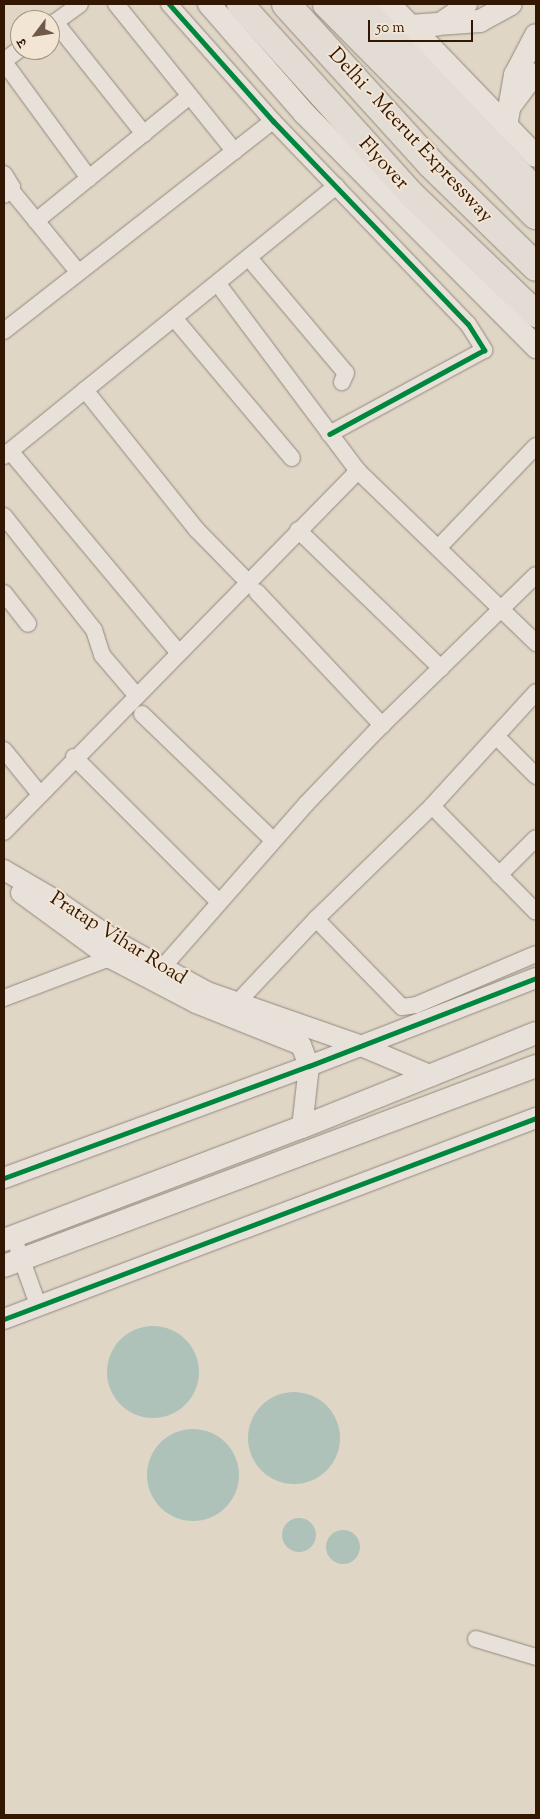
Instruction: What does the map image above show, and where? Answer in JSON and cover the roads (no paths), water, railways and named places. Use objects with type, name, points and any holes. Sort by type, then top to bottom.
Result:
[{"type":"highway","name":"Flyover","points":[[240,4],[410,193],[536,314]]},
{"type":"highway","name":"Delhi - Meerut Expressway","points":[[286,4],[431,164],[536,267]]},
{"type":"highway","name":"Delhi - Meerut Expressway","points":[[327,4],[536,215]]},
{"type":"highway","points":[[359,4],[536,191]]},
{"type":"main road","points":[[209,4],[325,134],[536,347]]},
{"type":"main road","points":[[389,4],[507,118],[536,156]]},
{"type":"main road","points":[[410,26],[436,26],[480,21],[511,4]]},
{"type":"main road","points":[[507,118],[515,75],[536,35]]},
{"type":"main road","points":[[9,1238],[302,1127],[536,1033]]},
{"type":"main road","points":[[13,1263],[536,1066]]},
{"type":"street","points":[[60,18],[80,4]]},
{"type":"street","points":[[116,4],[234,151]]},
{"type":"street","points":[[169,4],[273,120],[468,324],[484,350],[329,434]]},
{"type":"street","points":[[436,26],[467,4]]},
{"type":"street","points":[[60,34],[144,134]]},
{"type":"street","points":[[4,61],[90,178]]},
{"type":"street","points":[[507,118],[536,73]]},
{"type":"street","points":[[36,222],[190,96]]},
{"type":"street","points":[[4,331],[273,120]]},
{"type":"street","points":[[4,174],[7,192],[36,222],[78,272]]},
{"type":"street","points":[[178,652],[7,453],[218,284],[336,186]]},
{"type":"street","points":[[249,258],[346,373],[342,382]]},
{"type":"street","points":[[218,284],[329,434],[358,470],[439,546],[536,643]]},
{"type":"street","points":[[174,318],[292,458]]},
{"type":"street","points":[[85,390],[196,529],[382,725]]},
{"type":"street","points":[[439,546],[536,446]]},
{"type":"street","points":[[4,832],[39,793],[178,652],[252,586],[298,530],[358,470]]},
{"type":"street","points":[[4,516],[94,630],[102,655],[136,695]]},
{"type":"street","points":[[298,530],[441,668]]},
{"type":"street","points":[[162,968],[218,901],[273,840],[382,725],[536,575]]},
{"type":"street","points":[[4,594],[28,624]]},
{"type":"street","points":[[236,1004],[316,919],[432,806],[498,738],[536,692]]},
{"type":"street","points":[[142,714],[273,840]]},
{"type":"street","points":[[498,738],[536,776]]},
{"type":"street","points":[[4,750],[39,793]]},
{"type":"street","points":[[74,757],[218,901]]},
{"type":"street","points":[[432,806],[536,912]]},
{"type":"street","points":[[499,875],[536,838]]},
{"type":"street","name":"Pratap Vihar Road","points":[[4,870],[60,903],[115,951],[162,968],[236,1004],[358,1046],[432,1076]]},
{"type":"street","name":"Pratap Vihar Road","points":[[4,883],[196,1003],[297,1042],[305,1049],[309,1066]]},
{"type":"street","points":[[316,919],[402,1007],[416,1005],[536,954]]},
{"type":"street","points":[[4,998],[115,951]]},
{"type":"street","points":[[4,1178],[309,1066],[416,1020],[536,978]]},
{"type":"street","points":[[302,1127],[309,1066]]},
{"type":"street","points":[[4,1319],[536,1118]]},
{"type":"street","points":[[9,1238],[13,1263],[38,1305]]},
{"type":"street","points":[[476,1639],[536,1657]]}]
